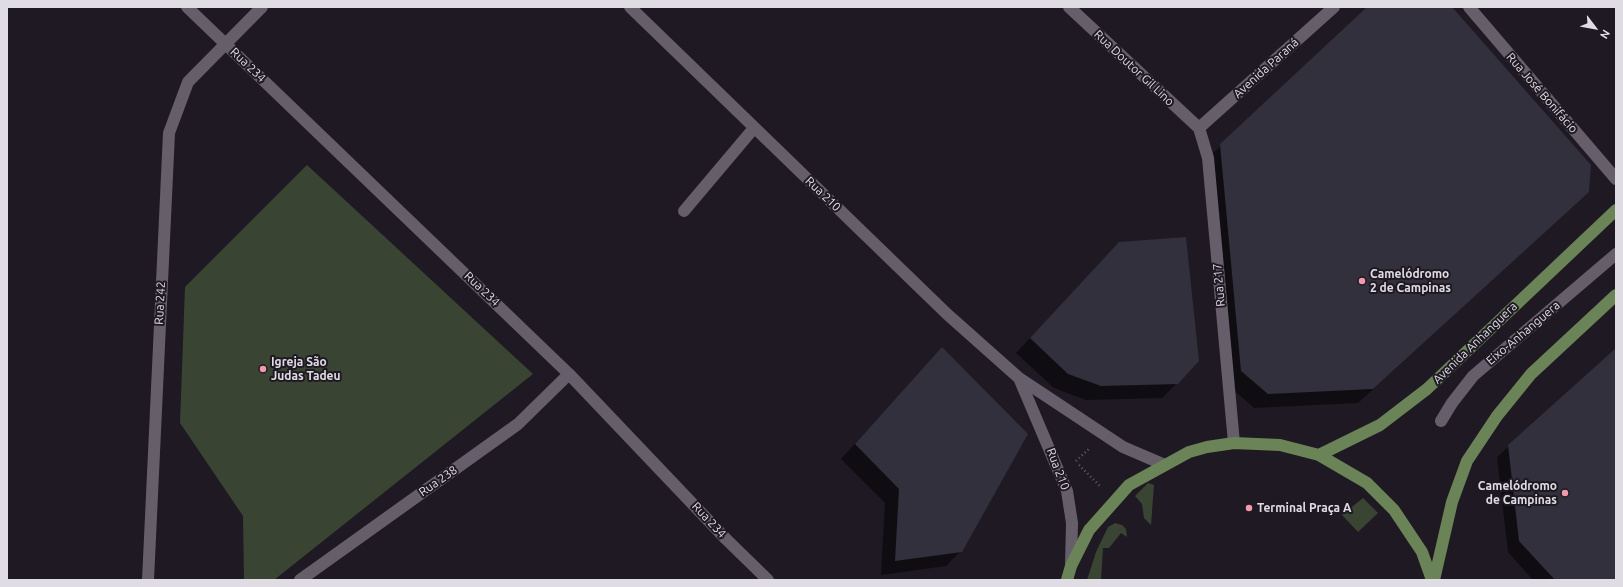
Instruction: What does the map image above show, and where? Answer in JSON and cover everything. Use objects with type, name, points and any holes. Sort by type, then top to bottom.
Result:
[{"type":"main road","name":"Avenida Anhanguera","points":[[1319,455],[1380,425],[1427,389],[1616,210]]},
{"type":"main road","points":[[1433,580],[1452,502],[1467,461],[1497,416],[1531,374],[1616,295]]},
{"type":"main road","points":[[1068,580],[1071,566],[1089,530],[1129,485],[1190,452],[1208,447],[1234,443],[1280,445],[1319,455],[1367,483],[1394,510],[1422,552],[1433,580]]},
{"type":"street","name":"Rua 234","points":[[187,7],[569,374],[730,544],[768,580]]},
{"type":"street","name":"Rua 242","points":[[148,580],[169,133],[188,82],[262,7]]},
{"type":"street","name":"Rua 210","points":[[630,7],[947,314],[1019,378],[1123,447],[1166,465]]},
{"type":"street","name":"Rua Doutor Gil Lino","points":[[1069,7],[1199,128]]},
{"type":"street","name":"Avenida Paraná","points":[[1199,128],[1334,7]]},
{"type":"street","name":"Rua José Bonifácio","points":[[1469,7],[1616,179]]},
{"type":"street","points":[[684,211],[754,128]]},
{"type":"street","name":"Rua 217","points":[[1199,128],[1208,158],[1234,443]]},
{"type":"street","name":"Eixo-Anhanguera","points":[[1441,421],[1452,403],[1473,376],[1616,254]]},
{"type":"street","name":"Rua 238","points":[[300,580],[518,424],[569,374]]},
{"type":"street","name":"Rua 210","points":[[1019,378],[1067,491],[1072,523],[1071,566]]},
{"type":"path","points":[[1104,435],[1075,462],[1115,501]]},
{"type":"green space","points":[[307,165],[533,374],[274,580],[244,580],[243,516],[180,423],[185,287]]},
{"type":"green space","points":[[1148,483],[1154,485],[1151,525],[1144,518],[1142,504],[1135,496]]},
{"type":"green space","points":[[1363,498],[1378,513],[1358,532],[1342,515]]},
{"type":"green space","points":[[1115,523],[1122,525],[1126,529],[1127,537],[1121,533],[1109,548],[1103,548],[1101,580],[1087,580],[1096,552],[1108,527]]},
{"type":"building","name":"Camelódromo 2 de Campinas","points":[[1367,7],[1452,7],[1591,165],[1589,192],[1373,389],[1268,394],[1241,371],[1220,144]]},
{"type":"building","points":[[1186,237],[1199,361],[1178,384],[1101,386],[1068,374],[1030,338],[1119,242]]},
{"type":"building","points":[[942,347],[1028,434],[962,552],[895,561],[899,489],[855,444]]},
{"type":"building","name":"Camelódromo de Campinas","points":[[1616,348],[1616,580],[1555,580],[1519,541],[1508,445]]},
{"type":"place","name":"Camelódromo 2 de Campinas","points":[[1362,281]]},
{"type":"place","name":"Igreja São Judas Tadeu","points":[[263,369]]},
{"type":"place","name":"Camelódromo de Campinas","points":[[1565,493]]},
{"type":"place","name":"Terminal Praça A","points":[[1249,508]]}]
